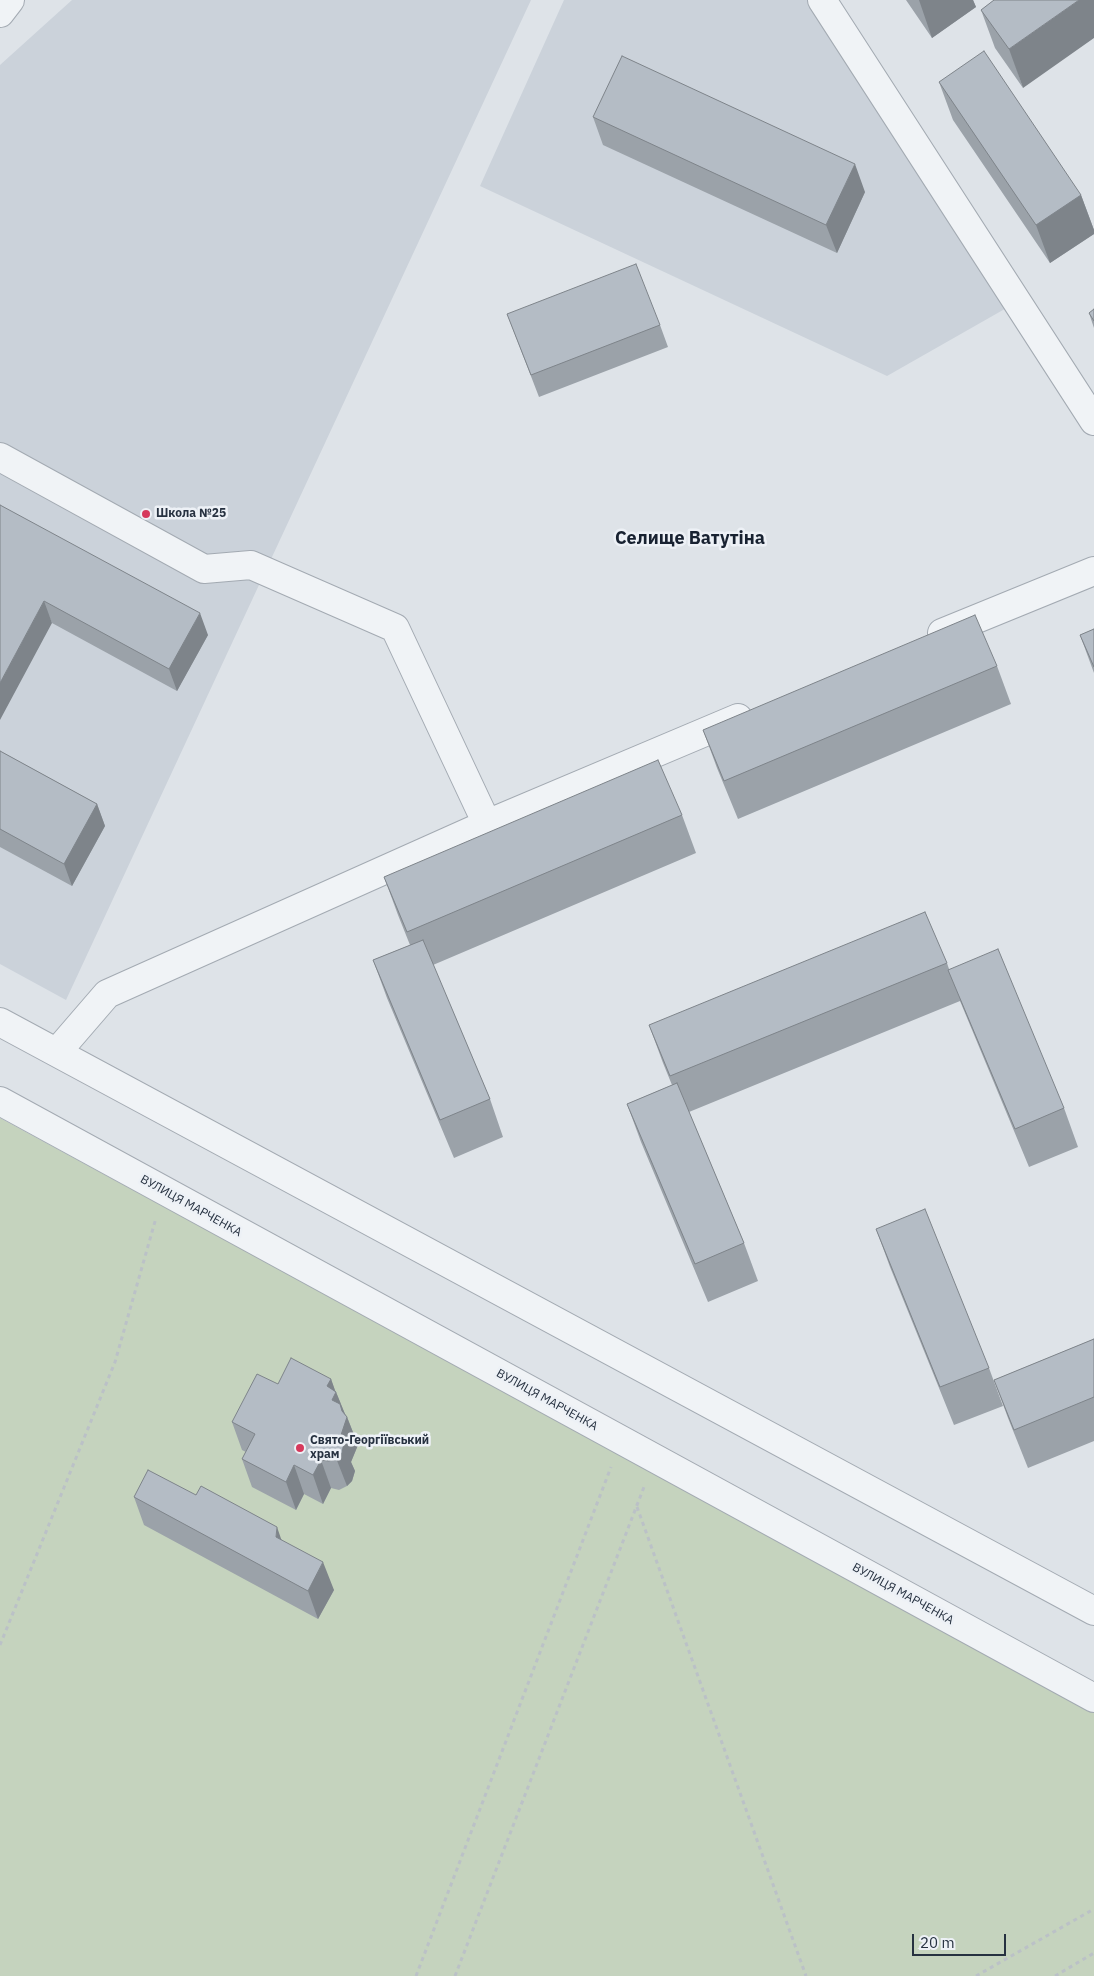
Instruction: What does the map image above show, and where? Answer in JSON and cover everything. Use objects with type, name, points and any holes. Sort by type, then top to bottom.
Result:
[{"type":"street","points":[[0,13],[10,0]]},
{"type":"street","points":[[822,0],[1094,421]]},
{"type":"street","points":[[0,457],[204,569],[251,565],[395,628],[487,824]]},
{"type":"street","points":[[921,642],[1094,571]]},
{"type":"street","points":[[56,1052],[108,994],[487,824],[758,710]]},
{"type":"street","points":[[0,1022],[1094,1611]]},
{"type":"street","name":"ВУЛИЦЯ МАРЧЕНКА","points":[[0,1101],[1094,1698]]},
{"type":"path","points":[[0,1644],[115,1362],[164,1191]]},
{"type":"path","points":[[416,1976],[621,1440]]},
{"type":"path","points":[[454,1976],[655,1459]]},
{"type":"path","points":[[637,1506],[806,1976]]},
{"type":"path","points":[[976,1976],[1094,1909]]},
{"type":"path","points":[[1055,1976],[1094,1953]]},
{"type":"shaded area","name":"Школа №25","points":[[72,0],[531,0],[66,1000],[0,964],[0,65]]},
{"type":"shaded area","points":[[564,0],[809,0],[1010,306],[887,376],[480,186]]},
{"type":"green space","points":[[0,1118],[1094,1711],[1094,1976],[0,1976]]},
{"type":"building","points":[[994,0],[1079,0],[1009,49],[981,10]]},
{"type":"building","points":[[984,51],[1081,195],[1036,225],[939,82]]},
{"type":"building","points":[[622,56],[855,164],[826,225],[593,117]]},
{"type":"building","points":[[636,264],[660,325],[531,375],[507,314]]},
{"type":"building","points":[[1094,309],[1094,321],[1089,313]]},
{"type":"building","points":[[0,505],[200,613],[169,669],[44,601],[0,683]]},
{"type":"building","points":[[975,615],[997,666],[724,781],[703,730]]},
{"type":"building","points":[[1094,629],[1094,667],[1080,635]]},
{"type":"building","points":[[0,751],[97,804],[64,864],[0,829]]},
{"type":"building","points":[[658,760],[682,815],[407,932],[384,877]]},
{"type":"building","points":[[925,912],[947,963],[670,1076],[649,1025]]},
{"type":"building","points":[[423,940],[490,1099],[440,1120],[373,960]]},
{"type":"building","points":[[998,949],[1064,1108],[1015,1129],[948,970]]},
{"type":"building","points":[[677,1083],[744,1243],[695,1264],[627,1104]]},
{"type":"building","points":[[925,1209],[989,1368],[940,1387],[876,1229]]},
{"type":"building","points":[[1094,1339],[1094,1397],[1014,1430],[994,1380]]},
{"type":"building","name":"Свято-Георгіївський храм","points":[[291,1358],[331,1379],[327,1386],[336,1392],[332,1400],[340,1404],[342,1411],[347,1417],[341,1435],[344,1442],[342,1453],[329,1461],[321,1460],[313,1475],[294,1465],[286,1482],[242,1459],[255,1434],[232,1422],[257,1374],[278,1384]]},
{"type":"building","points":[[148,1470],[196,1495],[201,1486],[277,1527],[276,1537],[323,1562],[308,1591],[134,1497]]},
{"type":"place","name":"Школа №25","points":[[146,514]]},
{"type":"place","name":"Свято-Георгіївський храм","points":[[300,1448]]},
{"type":"district","name":"Селище Ватутіна","points":[[690,539]]}]
